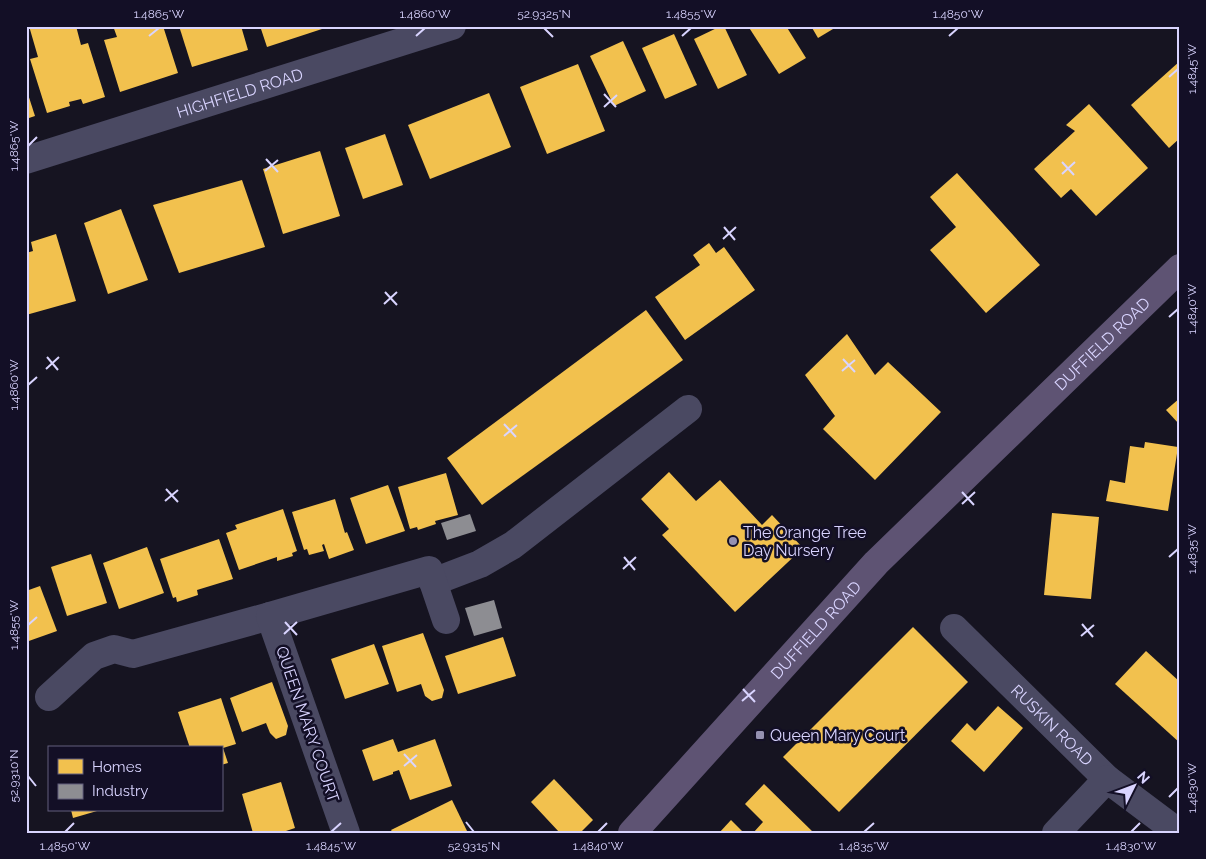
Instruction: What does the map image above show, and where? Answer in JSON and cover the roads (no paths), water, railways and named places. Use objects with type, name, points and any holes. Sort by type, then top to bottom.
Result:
[{"type":"main road","name":"DUFFIELD ROAD","points":[[632,833],[876,563],[1180,268]]},
{"type":"street","name":"HIGHFIELD ROAD","points":[[26,160],[452,26]]},
{"type":"street","points":[[433,582],[480,564],[513,545],[688,409]]},
{"type":"street","points":[[49,698],[94,656],[114,649],[133,654],[429,570],[446,620]]},
{"type":"street","name":"QUEEN MARY COURT","points":[[270,616],[346,833]]},
{"type":"street","name":"RUSKIN ROAD","points":[[954,628],[1107,779],[1178,828]]},
{"type":"street","points":[[1056,833],[1107,779]]},
{"type":"place","name":"The Orange Tree Day Nursery","points":[[733,541]]},
{"type":"place","name":"Queen Mary Court","points":[[760,735]]}]
